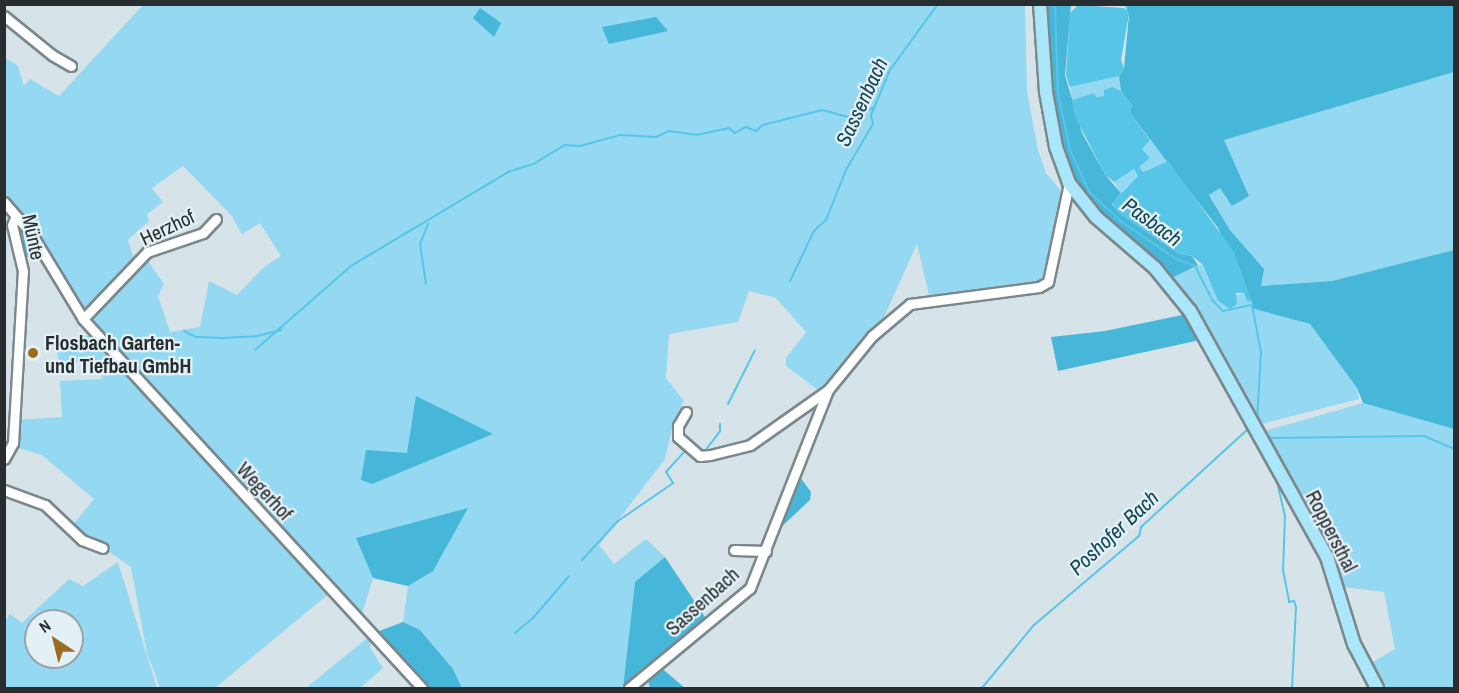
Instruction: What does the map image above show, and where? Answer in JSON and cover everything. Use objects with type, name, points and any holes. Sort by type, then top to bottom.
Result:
[{"type":"main road","name":"Roppersthal","points":[[1040,4],[1046,92],[1056,147],[1069,183],[1096,217],[1155,268],[1180,295],[1327,557],[1354,644],[1377,688]]},
{"type":"street","points":[[4,16],[52,56],[71,66]]},
{"type":"street","name":"Sassenbach","points":[[686,412],[676,434],[700,456],[750,445],[828,390],[872,336],[910,304],[1039,288],[1048,282],[1069,183]]},
{"type":"street","name":"Münte","points":[[4,202],[15,218],[12,225],[23,270],[13,443],[4,459]]},
{"type":"street","name":"Wegerhof","points":[[15,218],[31,233],[83,319],[422,688]]},
{"type":"street","name":"Herzhof","points":[[83,319],[147,252],[202,233],[216,219]]},
{"type":"street","name":"Sassenbach","points":[[629,688],[750,588],[828,390]]},
{"type":"street","points":[[4,490],[45,505],[82,540],[103,548]]},
{"type":"street","points":[[734,550],[766,551]]},
{"type":"shaded area","points":[[143,5],[1025,5],[1027,91],[1038,150],[1046,173],[1061,191],[1048,272],[1035,284],[929,295],[917,244],[880,326],[818,390],[786,366],[786,358],[806,332],[776,298],[749,291],[738,322],[669,334],[666,378],[684,401],[674,421],[665,459],[599,545],[614,564],[646,539],[665,557],[635,583],[623,688],[462,688],[453,669],[420,630],[403,622],[408,586],[373,578],[362,614],[89,321],[5,193],[4,57],[18,66],[24,86],[30,79],[59,96]],"holes":[[[183,166],[231,215],[242,234],[260,223],[281,256],[263,268],[237,295],[209,281],[200,327],[170,332],[158,296],[164,284],[143,254],[134,259],[128,240],[149,221],[147,214],[163,202],[152,188]]]},
{"type":"shaded area","points":[[1045,5],[1071,5],[1065,75],[1082,133],[1106,176],[1121,193],[1112,204],[1118,212],[1179,254],[1192,256],[1198,265],[1170,279],[1087,200],[1074,180],[1061,146],[1048,90]]},
{"type":"shaded area","points":[[1125,5],[1454,5],[1454,72],[1224,140],[1249,196],[1232,206],[1220,188],[1209,195],[1230,230],[1264,269],[1261,286],[1332,281],[1454,250],[1454,429],[1363,403],[1357,388],[1310,324],[1251,308],[1252,302],[1218,228],[1130,113],[1132,106],[1121,91],[1119,76],[1124,68],[1129,15]]},
{"type":"shaded area","points":[[480,8],[501,23],[494,37],[473,18]]},
{"type":"shaded area","points":[[656,17],[668,31],[609,44],[602,27]]},
{"type":"shaded area","points":[[1454,72],[1454,250],[1332,281],[1260,286],[1263,269],[1230,230],[1209,194],[1220,187],[1223,140]]},
{"type":"shaded area","points":[[1119,76],[1121,91],[1111,87],[1104,96],[1095,97],[1094,93],[1072,100],[1070,87]]},
{"type":"shaded area","points":[[1150,140],[1168,161],[1142,172],[1138,166],[1149,159],[1142,149]]},
{"type":"shaded area","points":[[1134,169],[1138,176],[1121,193],[1114,182]]},
{"type":"shaded area","points":[[18,225],[43,256],[25,257],[15,231]]},
{"type":"shaded area","points":[[1198,265],[1203,265],[1218,301],[1244,293],[1247,301],[1252,302],[1251,308],[1310,324],[1357,388],[1359,399],[1257,425],[1170,279]]},
{"type":"shaded area","points":[[1187,314],[1200,340],[1058,371],[1051,337],[1105,331]]},
{"type":"shaded area","points":[[94,335],[331,592],[215,688],[160,688],[147,653],[131,567],[72,526],[94,499],[42,455],[15,447],[15,420],[62,417],[60,381],[102,379],[97,361],[59,364],[56,340]]},
{"type":"shaded area","points":[[416,396],[493,434],[372,484],[361,480],[366,450],[407,453]]},
{"type":"shaded area","points":[[1363,403],[1454,429],[1454,684],[1451,688],[1383,688],[1368,665],[1395,649],[1384,592],[1343,587],[1331,555],[1261,432]]},
{"type":"shaded area","points":[[800,477],[811,492],[810,500],[777,531]]},
{"type":"shaded area","points":[[468,508],[433,571],[408,586],[373,578],[356,538]]},
{"type":"shaded area","points":[[665,557],[707,620],[623,688],[635,582]]},
{"type":"shaded area","points":[[118,562],[157,688],[5,688],[5,622],[10,614],[22,623],[24,621],[24,669],[84,669],[84,609],[37,609],[69,579],[83,586]]},
{"type":"shaded area","points":[[403,622],[420,630],[453,669],[462,688],[422,688],[374,633]]},
{"type":"shaded area","points":[[371,635],[370,648],[383,668],[360,688],[306,688]]},
{"type":"shaded area","points":[[659,666],[685,688],[650,688],[647,677]]},
{"type":"water","points":[[1078,5],[1124,8],[1129,14],[1121,60],[1124,68],[1119,76],[1070,87],[1066,75],[1070,13]]},
{"type":"water","points":[[1112,87],[1121,91],[1132,106],[1130,113],[1150,140],[1142,149],[1150,158],[1139,167],[1143,172],[1168,161],[1234,252],[1252,302],[1247,301],[1244,293],[1236,293],[1237,304],[1230,309],[1218,301],[1203,265],[1192,256],[1179,254],[1118,212],[1112,203],[1138,176],[1134,169],[1114,182],[1106,176],[1075,117],[1072,100],[1094,93],[1096,97],[1104,96],[1104,90]]},
{"type":"waterway","name":"Sassenbach","points":[[790,281],[814,231],[826,220],[846,170],[873,124],[871,115],[890,70],[938,4]]},
{"type":"waterway","name":"Pasbach","points":[[1055,4],[1058,94],[1070,150],[1090,193],[1122,222],[1176,259],[1195,266],[1213,301],[1223,311],[1252,305],[1261,352],[1257,421]]},
{"type":"waterway","points":[[1126,13],[1128,4]]},
{"type":"waterway","points":[[255,350],[351,266],[508,172],[535,163],[565,145],[580,146],[620,135],[656,137],[669,131],[696,135],[729,128],[735,133],[746,127],[756,131],[763,125],[822,110],[852,118],[875,107]]},
{"type":"waterway","points":[[426,284],[420,244],[428,224]]},
{"type":"waterway","points":[[184,331],[196,337],[222,338],[257,336],[281,330]]},
{"type":"waterway","name":"Sassenbach","points":[[728,404],[755,350]]},
{"type":"waterway","name":"Sassenbach","points":[[705,451],[720,431],[720,424]]},
{"type":"waterway","name":"Poshofer Bach","points":[[982,688],[1034,625],[1139,536],[1141,527],[1247,430]]},
{"type":"waterway","points":[[1267,438],[1424,436],[1454,449]]},
{"type":"waterway","name":"Pasbach","points":[[1274,449],[1291,477]]},
{"type":"waterway","name":"Sassenbach","points":[[582,560],[618,521],[673,483],[666,472],[686,450]]},
{"type":"waterway","name":"Pasbach","points":[[1278,486],[1285,516],[1283,570],[1289,602],[1294,601],[1296,607],[1292,688]]},
{"type":"waterway","points":[[515,633],[533,618],[569,576]]},
{"type":"place","name":"Flosbach Garten- und Tiefbau GmbH","points":[[33,353]]}]
